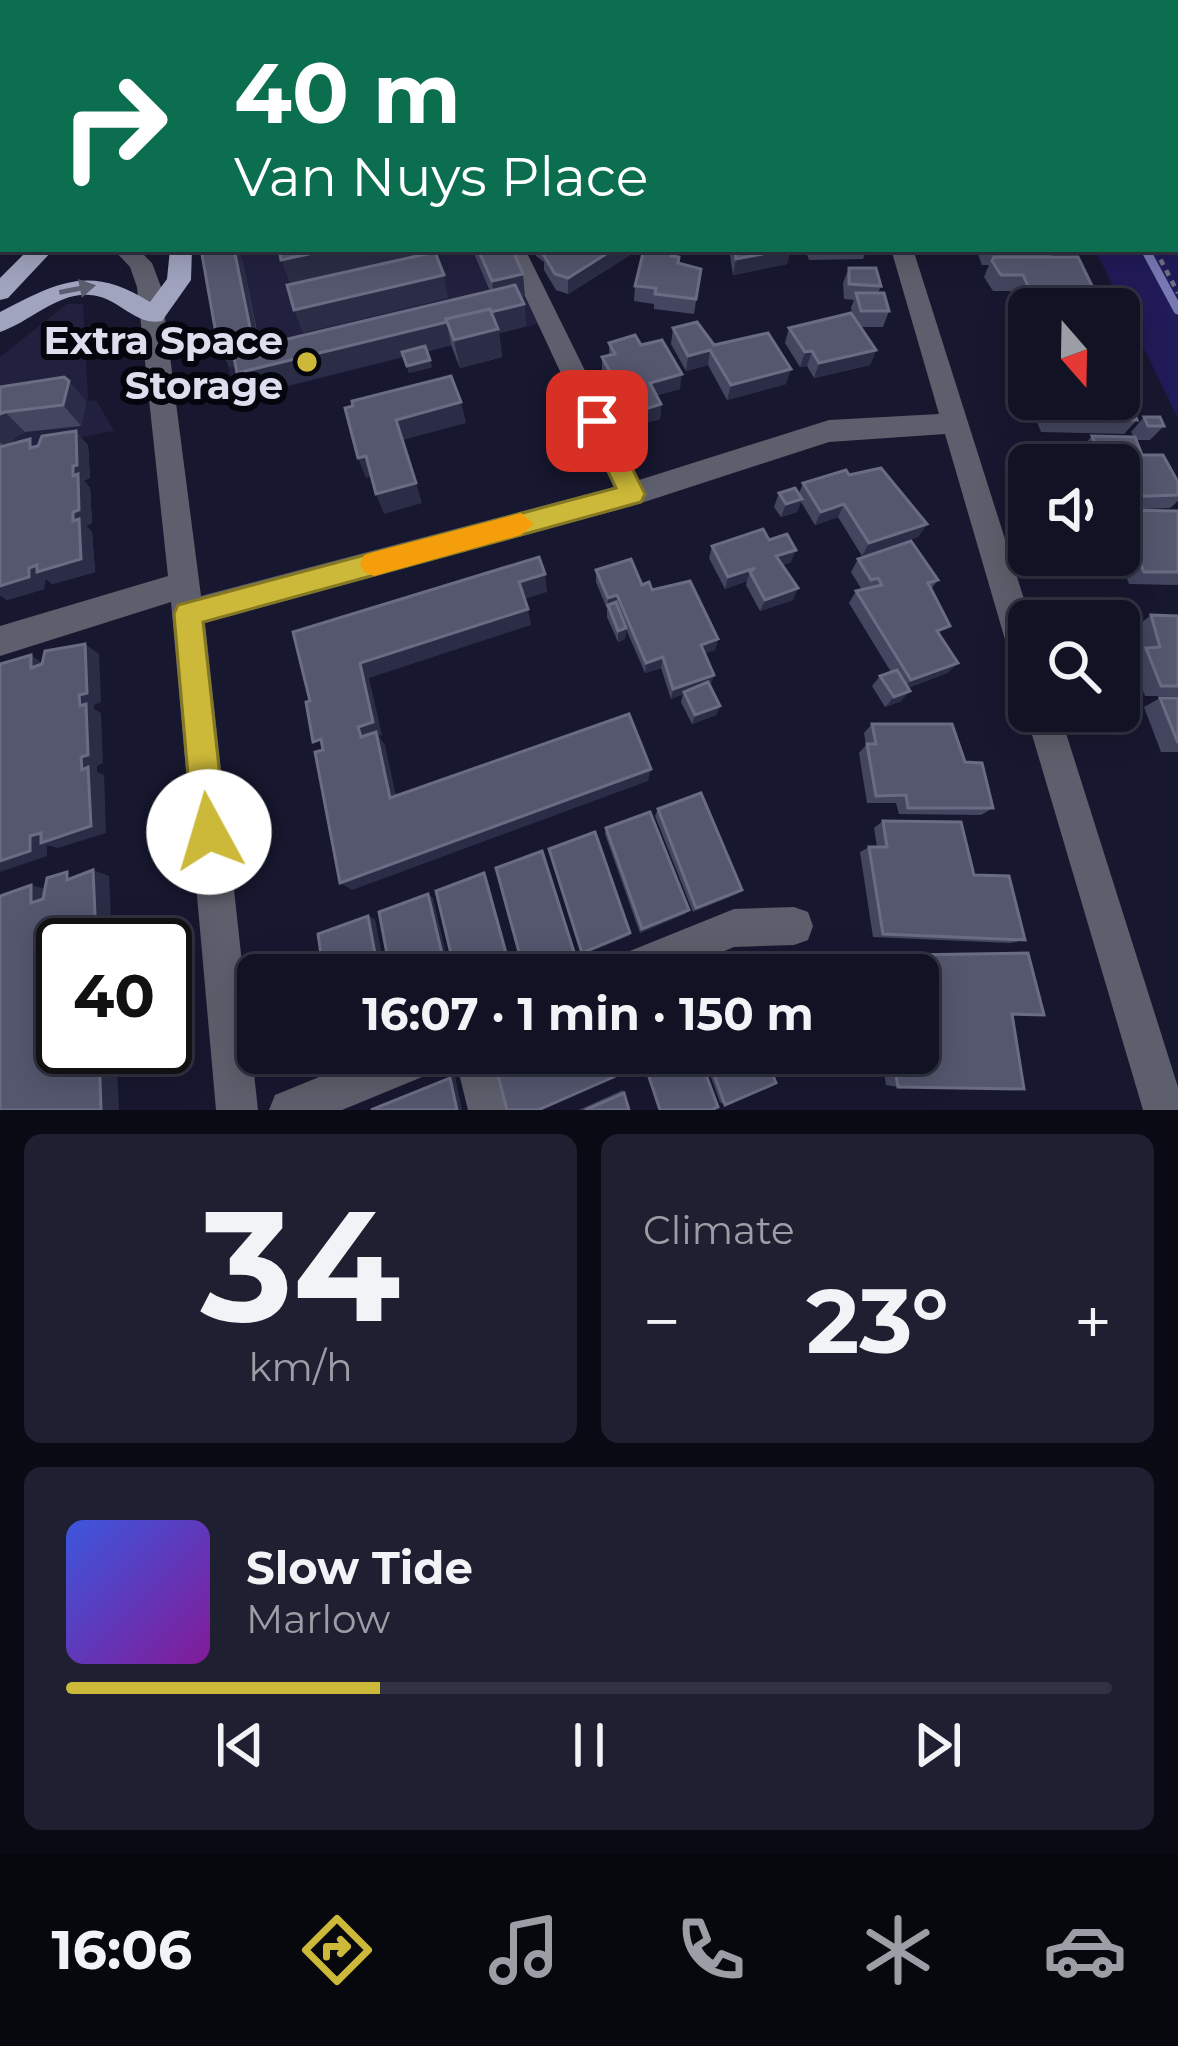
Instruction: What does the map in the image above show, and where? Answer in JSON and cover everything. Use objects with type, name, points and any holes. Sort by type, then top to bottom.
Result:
[{"type":"main road","points":[[0,292],[40,252]]},
{"type":"main road","points":[[0,323],[62,290],[87,285],[119,291],[152,315],[179,280],[181,252]]},
{"type":"street","points":[[127,252],[146,275],[152,315],[237,1110]]},
{"type":"street","points":[[515,252],[632,494]]},
{"type":"street","points":[[903,252],[1008,600]]},
{"type":"street","points":[[0,641],[632,494],[829,431],[952,423]]},
{"type":"street","points":[[1048,732],[1164,1110]]},
{"type":"street","points":[[670,954],[734,928],[794,926]]},
{"type":"street","points":[[290,1110],[378,1074]]},
{"type":"street","points":[[481,1074],[489,1110]]},
{"type":"path","points":[[1157,252],[1178,293]]},
{"type":"shaded area","name":"Extra Space Storage","points":[[209,252],[504,252],[538,324],[234,400]]},
{"type":"shaded area","points":[[1096,252],[1178,252],[1178,418],[1140,341],[1140,288],[1114,288]]},
{"type":"shaded area","points":[[67,304],[83,304],[88,401],[96,400],[114,431],[0,452],[0,357]]},
{"type":"building","points":[[202,252],[235,252],[252,337],[218,345]]},
{"type":"building","points":[[280,252],[318,252],[281,260]]},
{"type":"building","points":[[435,252],[444,275],[294,310],[287,285]]},
{"type":"building","points":[[479,252],[513,252],[523,274],[492,281]]},
{"type":"building","points":[[609,252],[568,278],[555,274],[543,254]]},
{"type":"building","points":[[643,252],[672,252],[671,256],[679,257],[678,263],[701,269],[696,299],[655,294],[656,288],[635,286]]},
{"type":"building","points":[[735,252],[772,252],[736,259]]},
{"type":"building","points":[[994,257],[1078,257],[1093,288],[1029,288],[1023,275],[1001,275]]},
{"type":"building","points":[[849,268],[876,268],[881,286],[849,284]]},
{"type":"building","points":[[515,285],[524,304],[446,319],[237,373],[233,352]]},
{"type":"building","points":[[856,293],[884,293],[889,311],[861,311]]},
{"type":"building","points":[[490,309],[498,329],[454,340],[446,319]]},
{"type":"building","points":[[851,313],[876,350],[819,363],[789,328]]},
{"type":"building","points":[[697,322],[714,345],[768,333],[791,369],[731,385],[710,350],[688,356],[673,328]]},
{"type":"building","points":[[635,335],[641,345],[662,340],[682,374],[650,383],[661,404],[632,413],[602,357],[615,354],[609,343]]},
{"type":"building","points":[[425,346],[430,360],[407,366],[402,352]]},
{"type":"building","points":[[451,376],[461,402],[396,420],[416,483],[376,494],[366,456],[358,458],[345,408],[353,406],[352,401]]},
{"type":"building","points":[[64,377],[69,381],[63,405],[0,414],[0,387]]},
{"type":"building","points":[[1144,417],[1160,417],[1164,426],[1148,426]]},
{"type":"building","points":[[76,431],[73,476],[78,474],[79,510],[73,512],[73,521],[79,519],[81,559],[37,572],[37,565],[29,568],[29,577],[0,586],[0,447],[30,439],[30,448],[38,446],[42,436]]},
{"type":"building","points":[[1092,436],[1135,437],[1138,444],[1095,444]]},
{"type":"building","points":[[1140,450],[1142,455],[1163,455],[1178,482],[1178,495],[1140,496]]},
{"type":"building","points":[[881,468],[927,524],[869,543],[844,504],[821,512],[803,483],[846,470],[849,475]]},
{"type":"building","points":[[795,488],[802,499],[786,504],[779,493]]},
{"type":"building","points":[[1140,510],[1178,511],[1178,572],[1144,572]]},
{"type":"building","points":[[763,529],[769,540],[787,534],[796,550],[776,556],[798,588],[765,600],[750,572],[755,568],[728,577],[712,546]]},
{"type":"building","points":[[911,541],[938,580],[928,583],[950,626],[937,631],[958,663],[911,680],[856,591],[882,585],[878,578],[871,580],[858,559]]},
{"type":"building","points":[[539,557],[545,574],[519,582],[528,609],[360,663],[373,722],[358,727],[361,737],[376,732],[390,798],[629,714],[651,769],[340,883],[315,752],[323,750],[321,739],[313,742],[306,702],[310,701],[293,632]]},
{"type":"building","points":[[631,559],[642,585],[649,582],[652,590],[690,581],[718,639],[701,645],[714,675],[673,689],[663,657],[646,663],[617,595],[608,598],[596,570]]},
{"type":"building","points":[[616,602],[626,628],[618,631],[608,605]]},
{"type":"building","points":[[1151,615],[1178,616],[1178,686],[1161,686],[1146,648],[1160,647]]},
{"type":"building","points":[[85,644],[87,693],[79,695],[80,706],[86,704],[88,755],[81,757],[82,770],[88,767],[91,826],[41,843],[41,833],[30,836],[30,851],[0,861],[0,664],[31,655],[31,668],[42,664],[45,651]]},
{"type":"building","points":[[897,670],[910,691],[894,697],[880,676]]},
{"type":"building","points":[[708,682],[720,706],[695,715],[684,692]]},
{"type":"building","points":[[1160,698],[1178,698],[1178,743]]},
{"type":"building","points":[[872,724],[952,724],[965,762],[982,763],[993,808],[908,808],[906,795],[876,796],[867,744],[876,744]]},
{"type":"building","points":[[701,793],[742,890],[696,908],[658,809]]},
{"type":"building","points":[[650,812],[689,910],[642,929],[606,828]]},
{"type":"building","points":[[883,821],[961,822],[974,875],[1009,876],[1025,940],[883,934],[869,847],[887,847]]},
{"type":"building","points":[[595,832],[630,933],[582,953],[549,849]]},
{"type":"building","points":[[542,851],[575,954],[520,954],[496,868]]},
{"type":"building","points":[[93,870],[95,918],[36,918],[36,1074],[100,1074],[101,1110],[0,1110],[0,896],[31,885],[31,903],[43,899],[47,878],[67,872],[67,880]]},
{"type":"building","points":[[484,873],[506,954],[451,954],[436,891]]},
{"type":"building","points":[[428,894],[442,954],[387,954],[379,912]]},
{"type":"building","points":[[368,916],[375,954],[321,954],[318,934]]},
{"type":"building","points":[[1028,953],[1044,1015],[1012,1014],[1024,1089],[898,1087],[896,1074],[939,1074],[939,954]]},
{"type":"building","points":[[498,1074],[618,1074],[538,1110],[507,1110]]},
{"type":"building","points":[[648,1074],[706,1074],[718,1107],[660,1110]]},
{"type":"building","points":[[714,1074],[772,1074],[776,1083],[725,1105]]},
{"type":"building","points":[[450,1078],[457,1110],[371,1110]]},
{"type":"building","points":[[624,1093],[629,1110],[585,1110]]},
{"type":"waterway","points":[[1147,252],[1178,310]]},
{"type":"slow traffic","points":[[374,564],[521,524]]},
{"type":"place","name":"Extra Space Storage","points":[[307,362]]},
{"type":"route","points":[[209,832],[188,614],[632,494],[597,421]]}]
